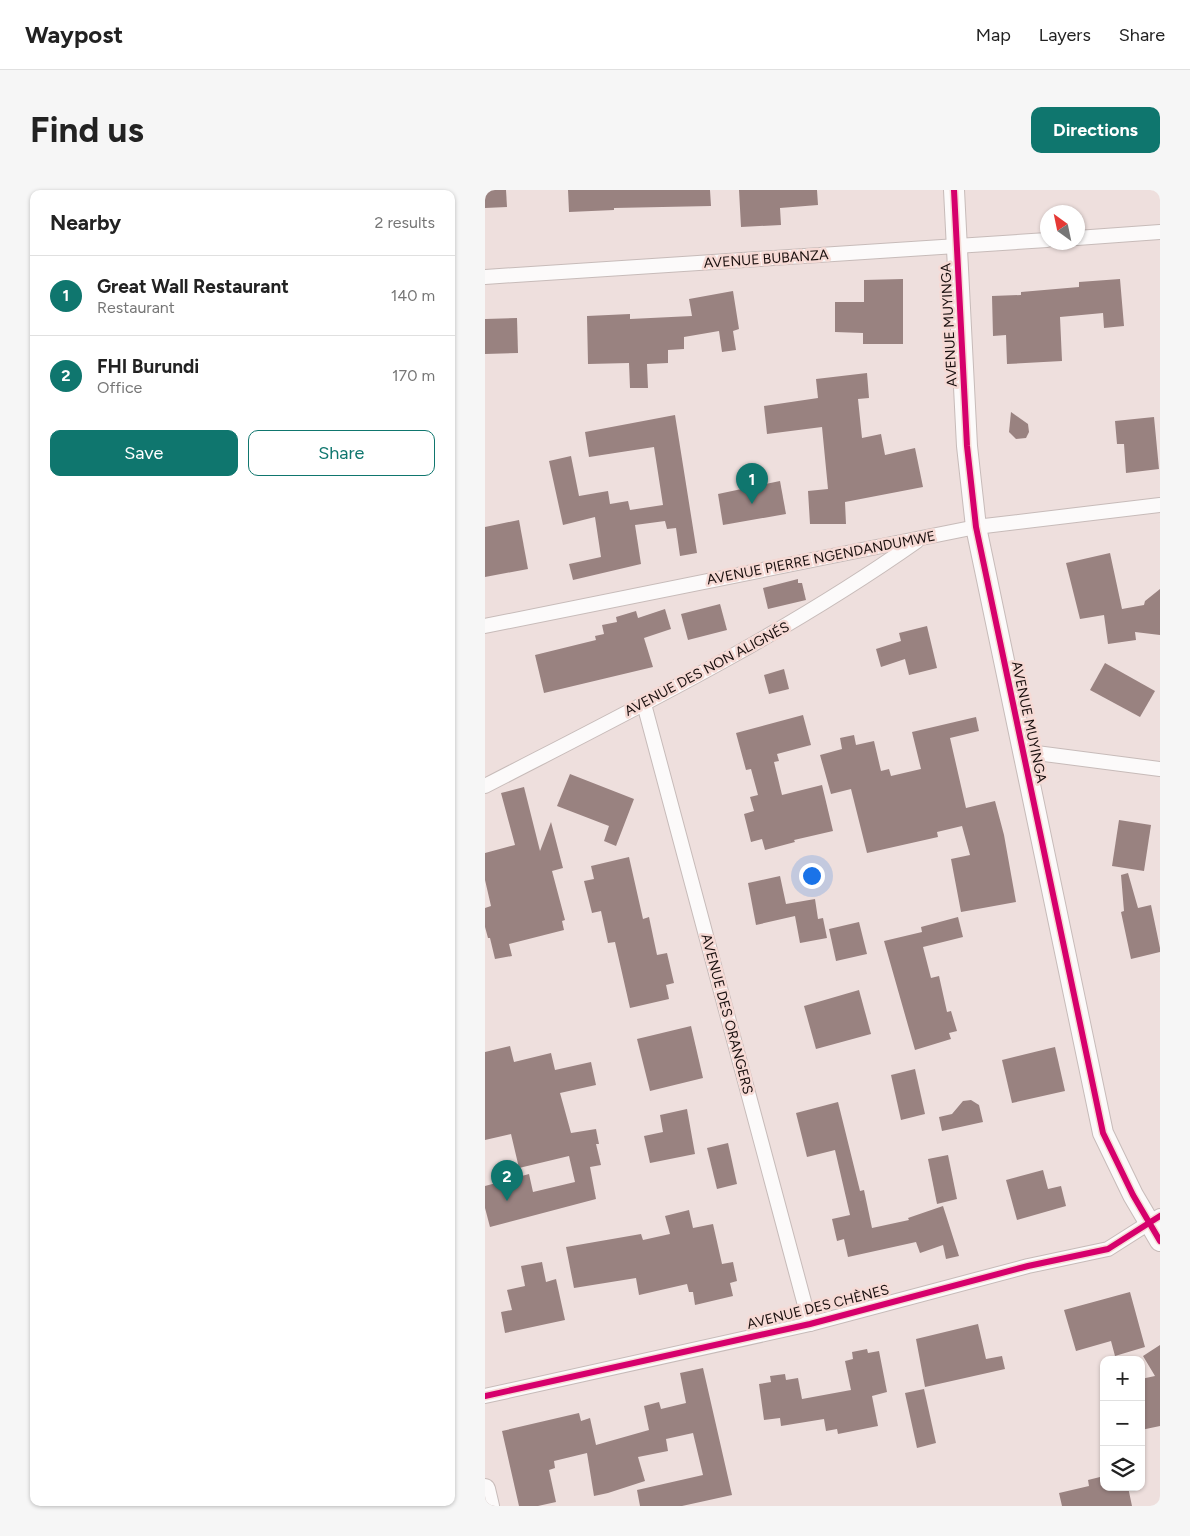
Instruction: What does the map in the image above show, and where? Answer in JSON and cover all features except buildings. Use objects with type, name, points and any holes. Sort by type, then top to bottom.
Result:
[{"type":"street","name":"AVENUE MUYINGA","points":[[954,190],[967,446],[976,526],[1021,750],[1103,1133],[1133,1195],[1154,1219],[1160,1240]]},
{"type":"street","points":[[1085,237],[1160,232]]},
{"type":"street","name":"AVENUE BUBANZA","points":[[485,277],[1040,240]]},
{"type":"street","name":"AVENUE PIERRE NGENDANDUMWE","points":[[485,626],[976,526],[1160,505]]},
{"type":"street","name":"AVENUE DES NON ALIGNÉS","points":[[485,786],[644,704],[793,622],[865,578],[921,538]]},
{"type":"street","name":"AVENUE DES ORANGERS","points":[[644,704],[810,1324]]},
{"type":"street","points":[[1021,750],[1160,769]]},
{"type":"street","name":"AVENUE DES CHÈNES","points":[[485,1396],[810,1324],[1028,1266],[1108,1249],[1154,1219]]},
{"type":"street","points":[[485,1489],[489,1506]]},
{"type":"cycle path","points":[[954,190],[967,446],[976,527],[1103,1133],[1133,1195],[1160,1241]]},
{"type":"cycle path","points":[[485,1396],[810,1324],[1028,1266],[1108,1249],[1160,1216]]},
{"type":"place","name":"Great Wall Restaurant","points":[[752,504]]},
{"type":"place","name":"FHI Burundi","points":[[507,1201]]}]
